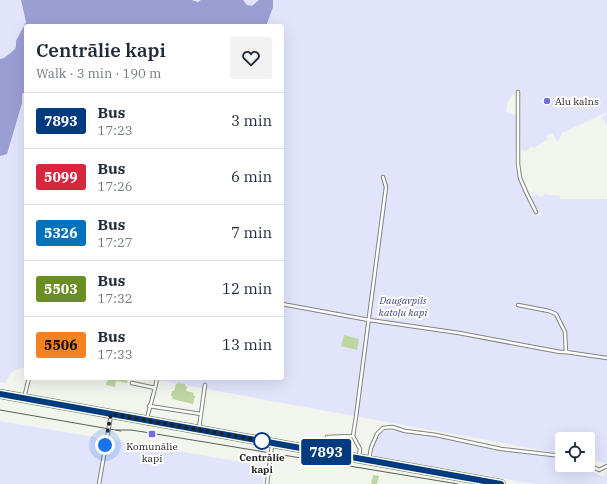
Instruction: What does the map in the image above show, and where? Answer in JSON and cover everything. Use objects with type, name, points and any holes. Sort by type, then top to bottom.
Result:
[{"type":"main road","points":[[0,394],[501,484]]},
{"type":"lane","points":[[518,92],[518,164],[520,178],[536,212]]},
{"type":"lane","points":[[359,459],[360,449],[353,436],[386,187],[383,177]]},
{"type":"lane","points":[[284,304],[369,320],[459,333],[560,352],[607,358]]},
{"type":"lane","points":[[518,305],[549,311],[556,314],[565,332],[566,352]]},
{"type":"lane","points":[[24,398],[28,380]]},
{"type":"lane","points":[[146,420],[157,380]]},
{"type":"lane","points":[[132,383],[155,388]]},
{"type":"lane","points":[[198,430],[205,385]]},
{"type":"lane","points":[[150,406],[201,414]]},
{"type":"lane","points":[[99,484],[111,414]]},
{"type":"lane","points":[[369,460],[371,448],[377,434],[383,428],[392,427],[405,431],[436,435],[501,449],[555,455]]},
{"type":"lane","points":[[319,451],[327,437],[353,436]]},
{"type":"lane","points":[[267,484],[273,443]]},
{"type":"lane","points":[[595,468],[599,470],[607,466]]},
{"type":"green space","name":"Daugavpils katoļu kapi","points":[[0,0],[607,0],[607,126],[602,117],[606,115],[605,113],[562,133],[558,142],[552,133],[546,136],[548,139],[534,148],[532,146],[526,151],[521,149],[520,92],[514,94],[510,98],[506,110],[507,112],[516,116],[515,165],[518,179],[536,215],[542,216],[531,198],[535,195],[543,197],[544,194],[560,196],[560,199],[607,199],[607,463],[595,460],[595,432],[555,432],[555,453],[157,380],[284,380],[284,24],[24,24],[24,368],[19,368],[13,371],[6,383],[0,382],[0,136],[10,53],[4,58],[0,59]]},
{"type":"green space","points":[[0,421],[265,466],[263,484],[0,484]]},
{"type":"green space","points":[[386,430],[438,437],[495,450],[555,456],[555,472],[595,472],[603,477],[607,470],[607,484],[534,484],[375,456],[373,449],[375,441]]},
{"type":"water","points":[[21,0],[191,0],[198,2],[201,0],[243,0],[247,5],[252,6],[259,0],[273,0],[273,7],[267,24],[25,24],[26,22]]},
{"type":"water","points":[[24,26],[24,92],[22,94],[22,103],[7,154],[0,156],[0,59],[4,58],[14,50],[16,47],[16,41]]},
{"type":"building","points":[[344,335],[359,339],[357,350],[341,346]]},
{"type":"building","points":[[107,380],[128,380],[127,383],[116,381],[115,387],[106,385]]},
{"type":"building","points":[[176,384],[185,384],[185,386],[187,386],[186,391],[194,393],[193,395],[195,396],[193,404],[172,399],[172,391],[174,391]]},
{"type":"building","points":[[373,475],[379,476],[377,484],[371,484]]},
{"type":"tram line","points":[[0,410],[121,431]]},
{"type":"tram line","points":[[116,430],[144,432],[458,484]]},
{"type":"bus line","name":"7893","points":[[0,394],[501,484]]},
{"type":"place","name":"Alu kalns","points":[[547,101]]},
{"type":"place","name":"Komunālie kapi","points":[[152,434]]},
{"type":"place","name":"Centrālie kapi","points":[[262,441]]},
{"type":"route","points":[[105,445],[111,414],[262,441]]}]
